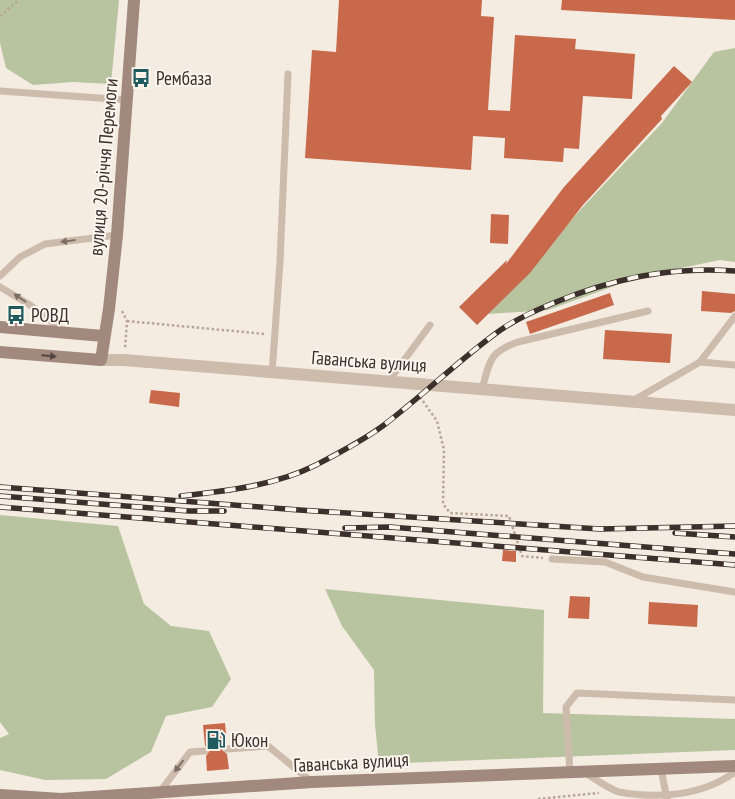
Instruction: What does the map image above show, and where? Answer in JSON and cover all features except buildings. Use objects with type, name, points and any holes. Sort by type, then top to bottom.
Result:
[{"type":"main road","name":"вулиця 20-річчя Перемоги","points":[[100,360],[109,309],[117,235],[134,0]]},
{"type":"main road","points":[[0,327],[104,336]]},
{"type":"main road","name":"Гаванська вулиця","points":[[0,352],[100,360]]},
{"type":"main road","name":"Гаванська вулиця","points":[[0,795],[61,799],[312,782],[735,766]]},
{"type":"street","name":"Гаванська вулиця","points":[[100,360],[124,360],[735,410]]},
{"type":"lane","points":[[272,373],[288,74]]},
{"type":"lane","points":[[0,92],[127,100]]},
{"type":"lane","points":[[0,276],[20,257],[45,244],[117,235]]},
{"type":"lane","points":[[0,286],[30,305],[66,333]]},
{"type":"lane","points":[[482,389],[490,362],[500,348],[648,311]]},
{"type":"lane","points":[[631,402],[700,362],[735,316]]},
{"type":"lane","points":[[388,382],[430,325]]},
{"type":"lane","points":[[700,362],[735,365]]},
{"type":"lane","points":[[552,560],[605,562],[643,577],[735,592]]},
{"type":"lane","points":[[735,700],[577,693],[566,707],[577,772],[618,792],[639,797],[667,799],[700,792],[735,772]]},
{"type":"lane","points":[[227,749],[268,746],[312,782]]},
{"type":"lane","points":[[159,792],[190,752],[205,751]]},
{"type":"lane","points":[[661,769],[667,799]]},
{"type":"path","points":[[0,16],[19,0]]},
{"type":"path","points":[[127,321],[275,335]]},
{"type":"path","points":[[410,383],[437,421],[444,450],[443,504],[450,512],[509,516],[522,556],[552,560]]},
{"type":"path","points":[[538,799],[618,792]]},
{"type":"green space","points":[[0,0],[119,0],[111,84],[73,82],[33,85],[6,68],[0,43]]},
{"type":"green space","points":[[735,48],[735,262],[720,260],[642,276],[548,310],[488,314],[582,208],[662,123],[714,52]]},
{"type":"green space","points":[[0,515],[118,526],[144,604],[171,626],[209,631],[231,679],[212,707],[166,716],[151,752],[106,779],[45,780],[0,770],[0,738],[9,734],[0,722]]},
{"type":"green space","points":[[325,589],[544,610],[543,713],[735,719],[735,750],[379,764],[375,725],[374,670],[342,626]]},
{"type":"railway","points":[[181,496],[250,487],[284,478],[316,465],[360,441],[384,425],[502,329],[522,317],[573,295],[641,276],[687,271],[735,271]]},
{"type":"railway","points":[[0,487],[299,510],[600,529],[735,526]]},
{"type":"railway","points":[[0,496],[189,511],[224,511]]},
{"type":"railway","points":[[0,507],[735,565]]},
{"type":"railway","points":[[345,528],[390,527],[735,554]]},
{"type":"railway","points":[[675,533],[735,537]]},
{"type":"place","name":"Рембаза","points":[[141,78]]},
{"type":"place","name":"РОВД","points":[[16,315]]},
{"type":"place","name":"Юкон","points":[[216,740]]}]
